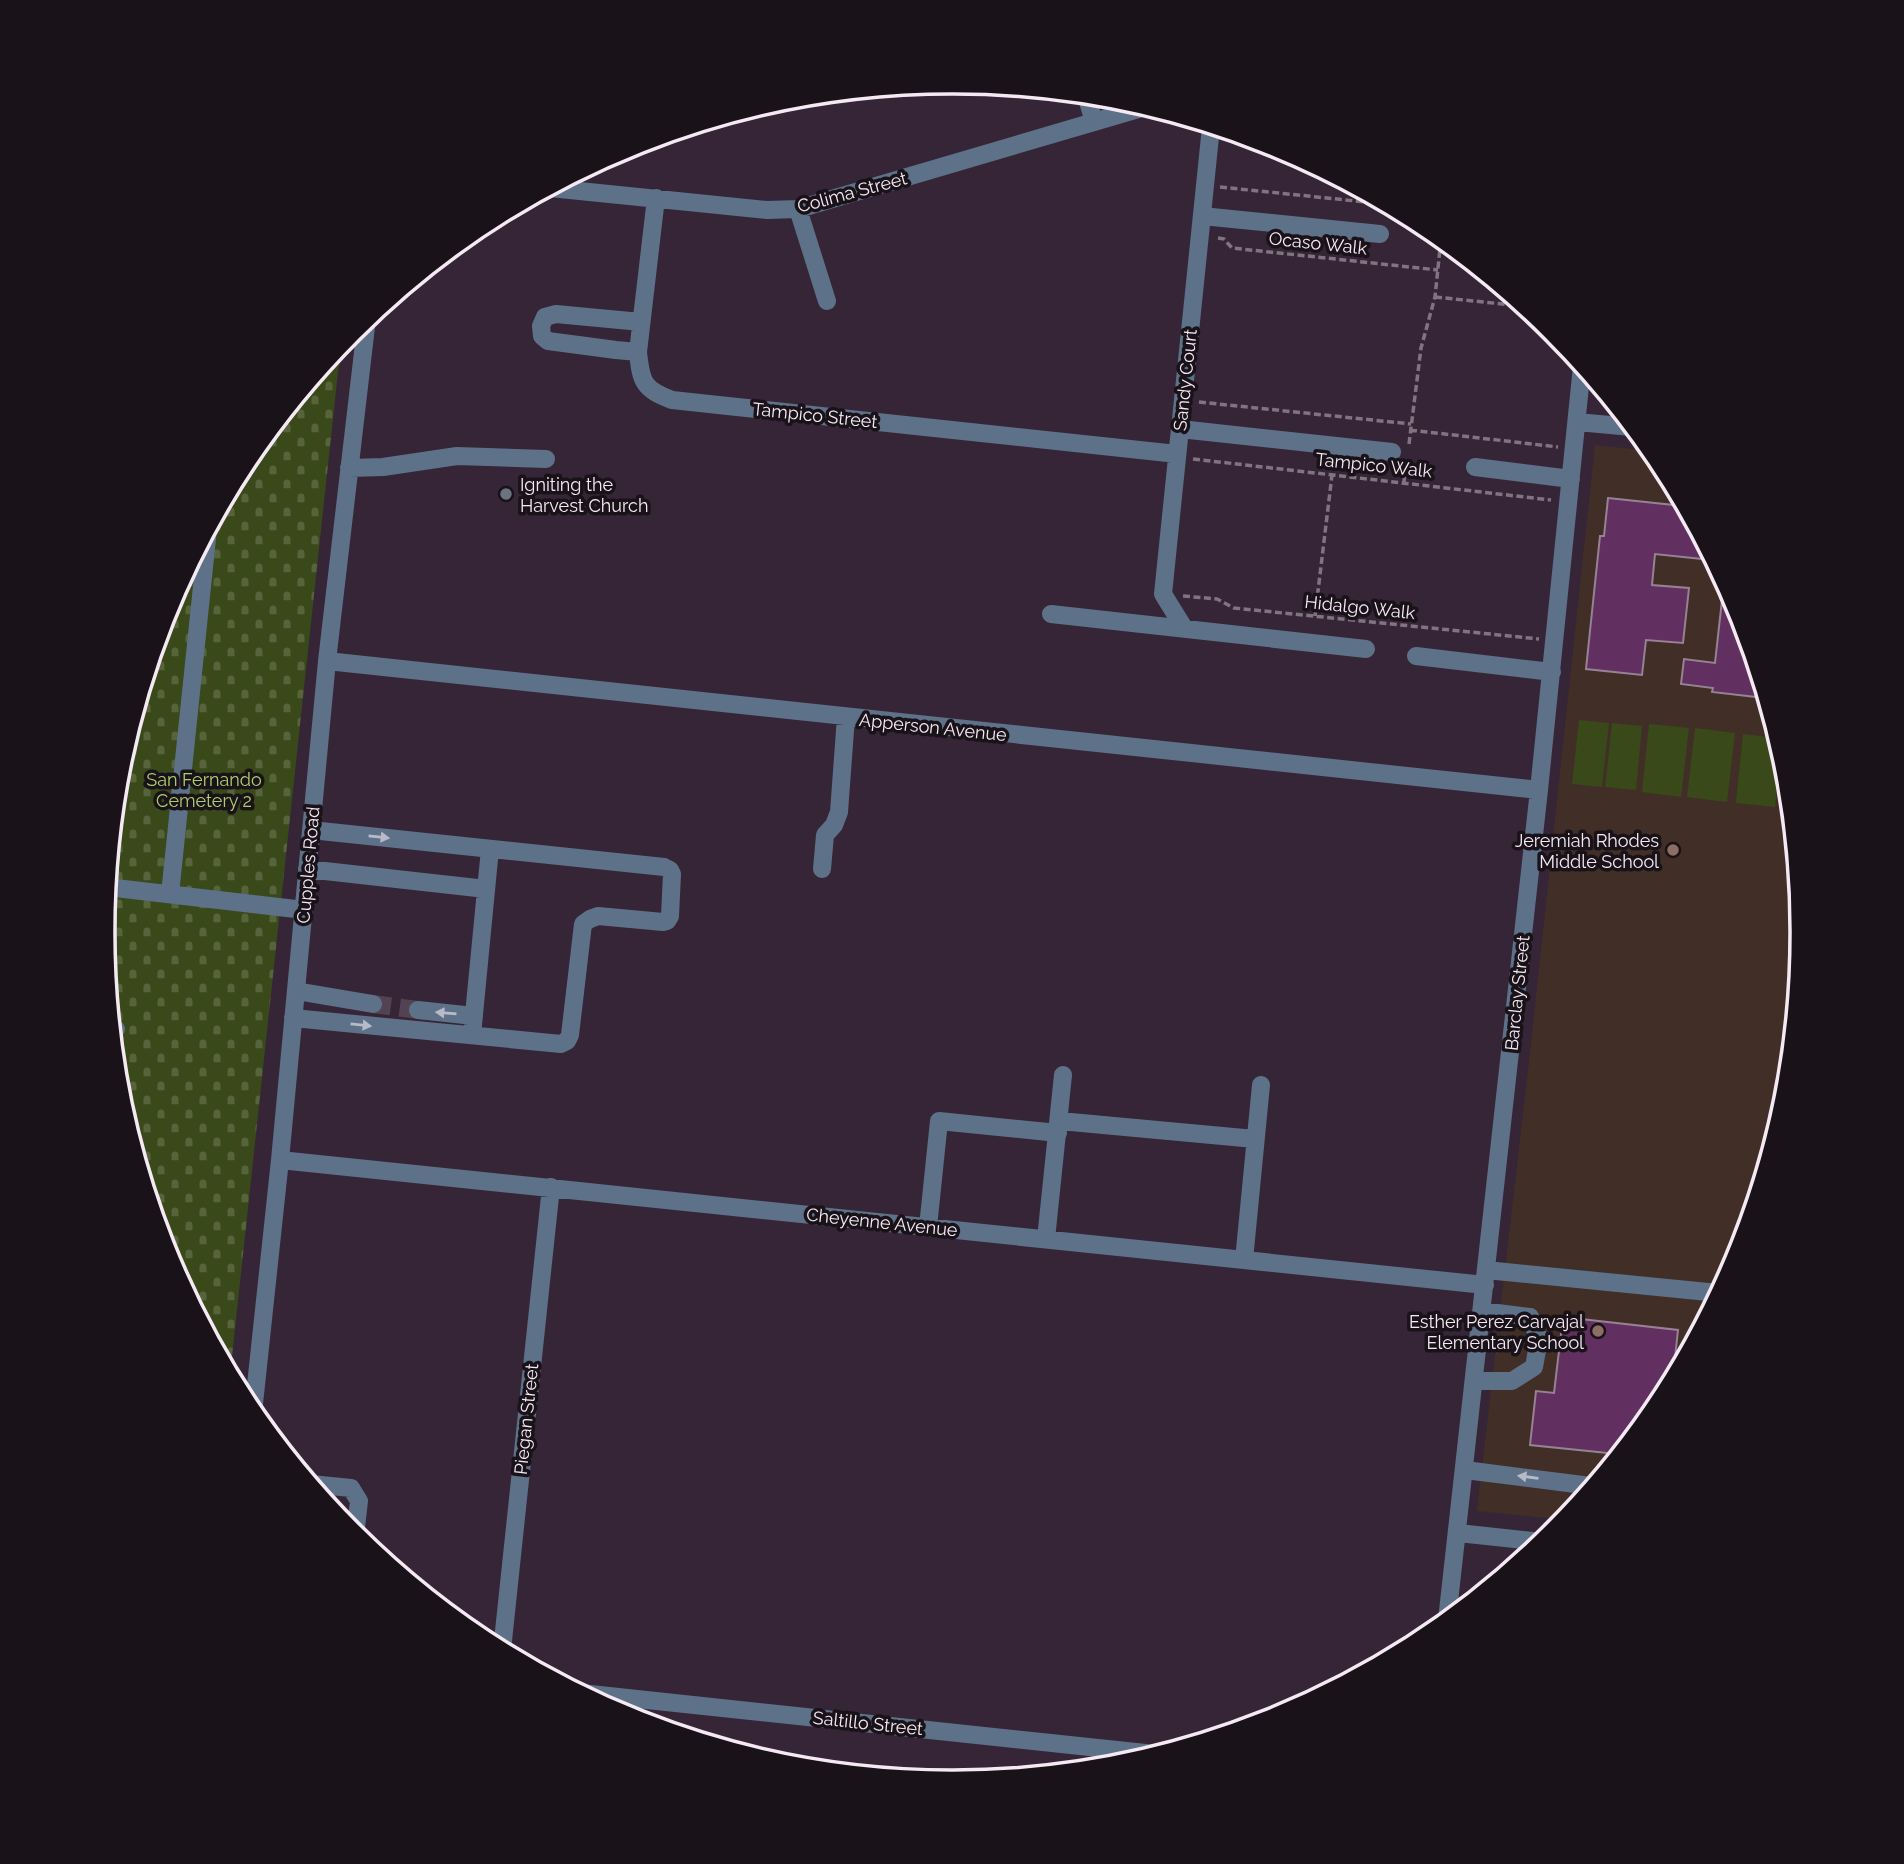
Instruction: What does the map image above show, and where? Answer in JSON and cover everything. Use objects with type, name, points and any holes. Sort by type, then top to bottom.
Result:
[{"type":"street","points":[[1089,107],[1094,122]]},
{"type":"street","name":"Colima Street","points":[[568,188],[767,210],[798,209],[1124,113]]},
{"type":"street","name":"Sandy Court","points":[[1163,594],[1210,136]]},
{"type":"street","name":"Tampico Street","points":[[656,198],[638,352],[640,375],[651,391],[672,400],[1177,456]]},
{"type":"street","points":[[798,209],[827,301]]},
{"type":"street","points":[[1202,216],[1380,234]]},
{"type":"street","points":[[638,352],[548,341],[542,336],[541,326],[545,317],[556,314],[641,323]]},
{"type":"street","name":"Cupples Road","points":[[255,1395],[327,661],[365,335]]},
{"type":"street","name":"Barclay Street","points":[[1449,1605],[1552,672],[1581,379]]},
{"type":"street","points":[[1577,422],[1619,426]]},
{"type":"street","points":[[1180,429],[1399,454]]},
{"type":"street","points":[[349,468],[383,467],[457,456],[545,459]]},
{"type":"street","points":[[1475,467],[1571,479]]},
{"type":"street","points":[[170,894],[205,554]]},
{"type":"street","points":[[1163,594],[1184,628]]},
{"type":"street","points":[[1051,614],[1366,649]]},
{"type":"street","points":[[1416,656],[1552,672]]},
{"type":"street","name":"Apperson Avenue","points":[[327,661],[1539,790]]},
{"type":"street","points":[[822,869],[825,835],[834,825],[839,813],[846,717]]},
{"type":"street","points":[[293,1018],[561,1044],[567,1041],[570,1035],[583,924],[598,916],[663,922],[670,916],[672,874],[664,867],[311,830]]},
{"type":"street","points":[[472,1035],[490,849]]},
{"type":"street","points":[[307,869],[486,889]]},
{"type":"street","points":[[116,888],[304,909]]},
{"type":"street","points":[[296,991],[373,1004]]},
{"type":"street","points":[[418,1010],[474,1016]]},
{"type":"street","points":[[1046,1239],[1063,1075]]},
{"type":"street","points":[[1244,1260],[1261,1085]]},
{"type":"street","points":[[928,1227],[939,1121],[1255,1139]]},
{"type":"street","name":"Cheyenne Avenue","points":[[280,1160],[1244,1260],[1707,1292]]},
{"type":"street","name":"Piegan Street","points":[[503,1638],[551,1187]]},
{"type":"street","points":[[1474,1381],[1512,1381],[1534,1367],[1539,1339],[1530,1317],[1482,1311]]},
{"type":"street","points":[[1465,1470],[1581,1485]]},
{"type":"street","points":[[323,1485],[351,1488],[359,1501],[357,1521]]},
{"type":"street","points":[[1458,1533],[1527,1540]]},
{"type":"street","name":"Saltillo Street","points":[[611,1696],[1125,1751]]},
{"type":"path","points":[[1205,186],[1361,202]]},
{"type":"path","name":"Ocaso Walk","points":[[1200,237],[1224,239],[1231,248],[1438,270]]},
{"type":"path","points":[[1409,443],[1421,348],[1435,297],[1440,252]]},
{"type":"path","points":[[1435,297],[1507,304]]},
{"type":"path","points":[[1183,400],[1412,424]]},
{"type":"path","points":[[1410,430],[1574,449]]},
{"type":"path","points":[[1399,454],[1404,483]]},
{"type":"path","name":"Tampico Walk","points":[[1177,456],[1569,502]]},
{"type":"path","points":[[1315,616],[1332,475]]},
{"type":"path","name":"Hidalgo Walk","points":[[1163,594],[1216,599],[1234,608],[1555,641]]},
{"type":"shaded area","name":"Jeremiah Rhodes Middle School","points":[[1595,445],[1635,449],[1677,513],[1703,562],[1726,612],[1761,715],[1782,823],[1788,877],[1788,987],[1773,1095],[1761,1149],[1726,1252],[1677,1351],[1648,1397],[1582,1484],[1549,1518],[1477,1511],[1530,1053]]},
{"type":"green space","name":"San Fernando Cemetery 2","points":[[339,362],[232,1359],[178,1252],[143,1149],[122,1041],[116,987],[116,877],[131,769],[143,715],[178,612],[227,513],[256,467],[288,422]]},
{"type":"green space","points":[[1579,720],[1609,723],[1602,787],[1572,784]]},
{"type":"green space","points":[[1612,723],[1642,726],[1636,790],[1605,787]]},
{"type":"green space","points":[[1649,724],[1689,728],[1681,797],[1642,792]]},
{"type":"green space","points":[[1695,728],[1735,733],[1727,802],[1687,797]]},
{"type":"green space","points":[[1743,734],[1766,737],[1777,791],[1775,807],[1736,803]]},
{"type":"building","points":[[1608,498],[1672,505],[1701,559],[1655,554],[1652,585],[1689,588],[1683,643],[1646,640],[1642,675],[1586,669],[1600,536],[1604,536]]},
{"type":"building","points":[[1722,603],[1755,697],[1712,692],[1713,688],[1681,684],[1684,659],[1715,663]]},
{"type":"building","points":[[1563,1317],[1678,1330],[1675,1353],[1607,1453],[1530,1445],[1536,1391],[1554,1393]]},
{"type":"tunnel","points":[[373,1004],[418,1010]]},
{"type":"place","name":"Igniting the Harvest Church","points":[[506,494]]},
{"type":"place","name":"Jeremiah Rhodes Middle School","points":[[1673,850]]},
{"type":"place","name":"Esther Perez Carvajal Elementary School","points":[[1598,1331]]}]
